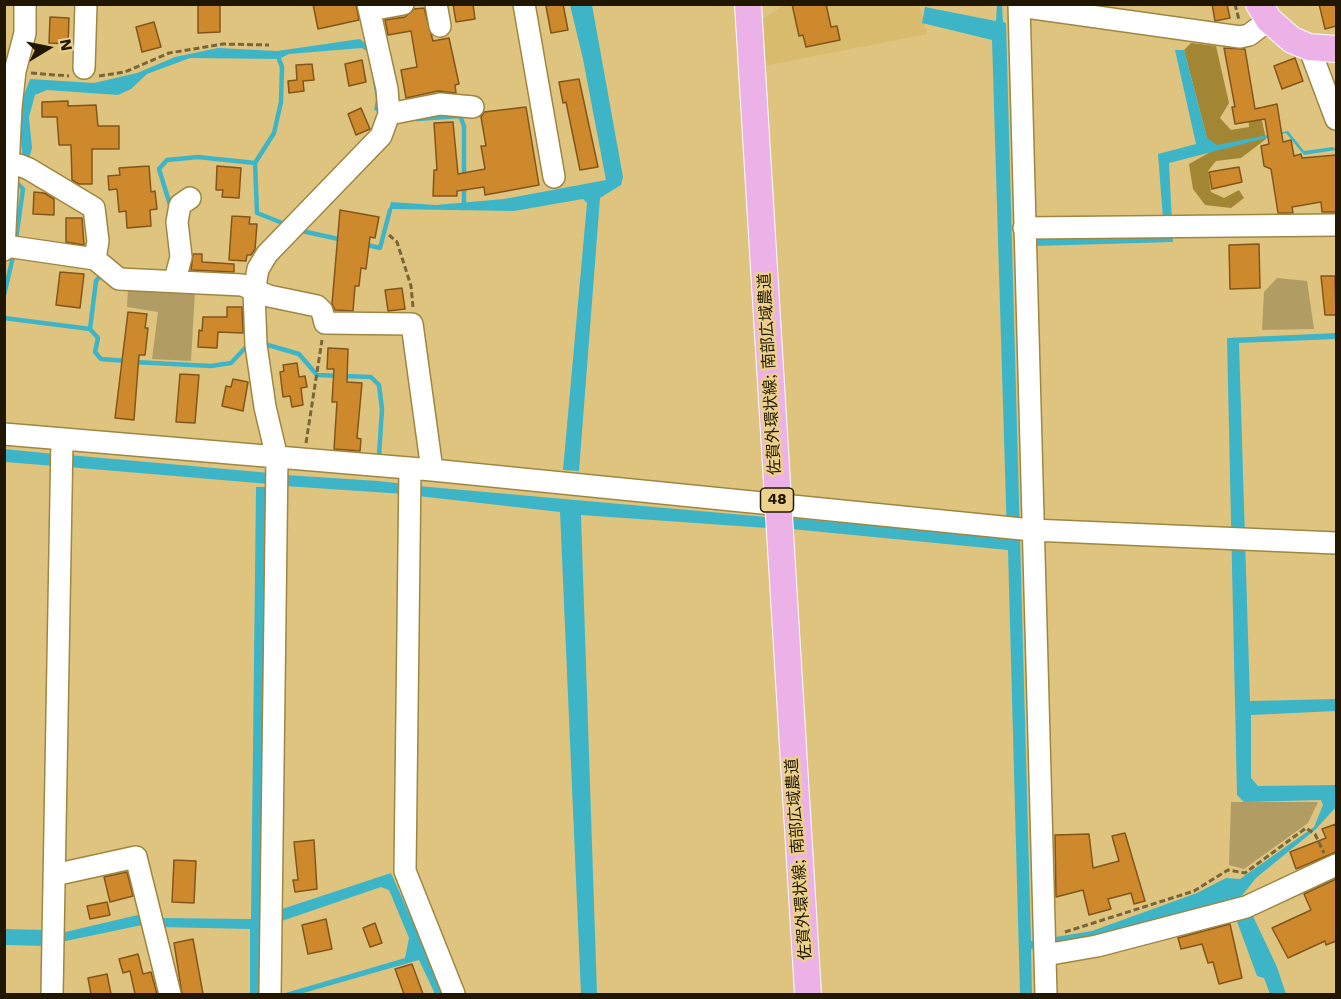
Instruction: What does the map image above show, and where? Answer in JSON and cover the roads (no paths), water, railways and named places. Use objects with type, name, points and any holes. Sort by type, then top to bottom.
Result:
[{"type":"main road","name":"佐賀外環状線; 南部広域農道","points":[[748,4],[808,994]]},
{"type":"main road","points":[[1264,12],[1292,40],[1309,46],[1336,49]]},
{"type":"street","points":[[25,4],[25,33],[15,74],[5,248],[95,259],[119,279],[242,285],[254,292],[317,306],[322,310],[325,323],[412,324],[432,470]]},
{"type":"street","points":[[86,4],[86,74]]},
{"type":"street","points":[[270,994],[278,458],[265,407],[256,345],[254,292],[258,269],[267,254],[381,136],[389,114],[384,69],[369,7],[403,4]]},
{"type":"street","points":[[436,4],[440,26]]},
{"type":"street","points":[[524,4],[554,177]]},
{"type":"street","points":[[1046,994],[1020,529],[1024,228],[1019,5],[1240,37],[1249,35],[1264,12]]},
{"type":"street","points":[[1309,46],[1336,119]]},
{"type":"street","points":[[389,114],[440,104],[473,107]]},
{"type":"street","points":[[9,167],[19,165],[94,208],[98,241],[95,259]]},
{"type":"street","points":[[175,280],[181,257],[177,222],[180,205],[190,198]]},
{"type":"street","points":[[1024,228],[1336,225]]},
{"type":"street","points":[[4,434],[432,470],[1020,529],[1336,543]]},
{"type":"street","points":[[52,994],[62,439]]},
{"type":"street","points":[[410,468],[405,871],[454,994]]},
{"type":"street","points":[[54,874],[136,857],[171,994]]},
{"type":"street","points":[[1045,946],[1097,946],[1240,908],[1336,865]]},
{"type":"water","points":[[570,5],[592,5],[623,177],[621,185],[600,198],[579,471],[563,470],[587,203],[583,199],[514,211],[389,209],[391,202],[436,205],[504,199],[606,180],[583,59]]},
{"type":"water","points":[[997,5],[1002,5],[1003,22],[1006,23],[1031,941],[1092,931],[1197,893],[1226,878],[1240,879],[1314,827],[1323,805],[1321,800],[1244,802],[1237,795],[1227,338],[1336,333],[1336,339],[1239,343],[1250,701],[1336,699],[1336,711],[1251,715],[1251,778],[1258,786],[1336,785],[1336,807],[1316,829],[1256,878],[1240,898],[1252,914],[1277,967],[1286,994],[1270,994],[1264,978],[1257,976],[1235,916],[1031,949],[1032,994],[1020,994],[1008,550],[791,529],[791,518],[1007,538],[992,40],[922,23],[925,7],[996,21]]},
{"type":"water","points":[[360,39],[372,49],[379,112],[374,110],[376,99],[368,52],[362,48],[289,54],[279,59],[190,58],[147,74],[131,89],[118,95],[47,90],[35,95],[29,117],[32,148],[29,159],[23,161],[18,110],[30,79],[94,83],[137,73],[175,57],[218,48],[277,51]]},
{"type":"water","points":[[1175,50],[1184,50],[1207,138],[1217,145],[1288,131],[1304,151],[1333,147],[1336,150],[1304,155],[1286,133],[1169,163],[1173,242],[1036,246],[1037,236],[1164,232],[1158,154],[1196,144]]},
{"type":"water","points":[[4,449],[55,454],[55,466],[5,462]]},
{"type":"water","points":[[69,455],[270,473],[269,484],[68,467]]},
{"type":"water","points":[[286,475],[405,484],[404,494],[285,486]]},
{"type":"water","points":[[418,486],[767,517],[767,528],[581,515],[597,994],[581,994],[560,512],[418,496]]},
{"type":"water","points":[[256,487],[266,487],[260,994],[250,994],[250,929],[159,927],[147,924],[61,942],[61,933],[142,914],[164,918],[251,919]]},
{"type":"water","points":[[391,873],[445,994],[435,994],[419,960],[300,994],[282,994],[405,958],[409,938],[389,890],[381,887],[279,922],[279,910]]},
{"type":"water","points":[[5,929],[47,930],[47,946],[5,945]]},
{"type":"waterway","points":[[171,208],[159,169],[167,160],[198,157],[255,163],[274,133],[281,102],[282,67],[279,59]]},
{"type":"waterway","points":[[417,119],[460,116],[464,126],[464,178]]},
{"type":"waterway","points":[[255,163],[257,213],[285,224]]},
{"type":"waterway","points":[[15,181],[23,189],[16,239]]},
{"type":"waterway","points":[[464,186],[464,208]]},
{"type":"waterway","points":[[363,244],[380,248],[390,210]]},
{"type":"waterway","points":[[302,231],[343,240]]},
{"type":"waterway","points":[[4,295],[13,257]]},
{"type":"waterway","points":[[4,318],[90,329],[96,281],[101,275]]},
{"type":"waterway","points":[[90,329],[98,338],[95,352],[101,359],[126,361]]},
{"type":"waterway","points":[[261,343],[299,354],[317,375],[371,377],[379,385],[382,409],[379,456]]},
{"type":"waterway","points":[[134,362],[211,366],[231,363],[247,346]]}]
